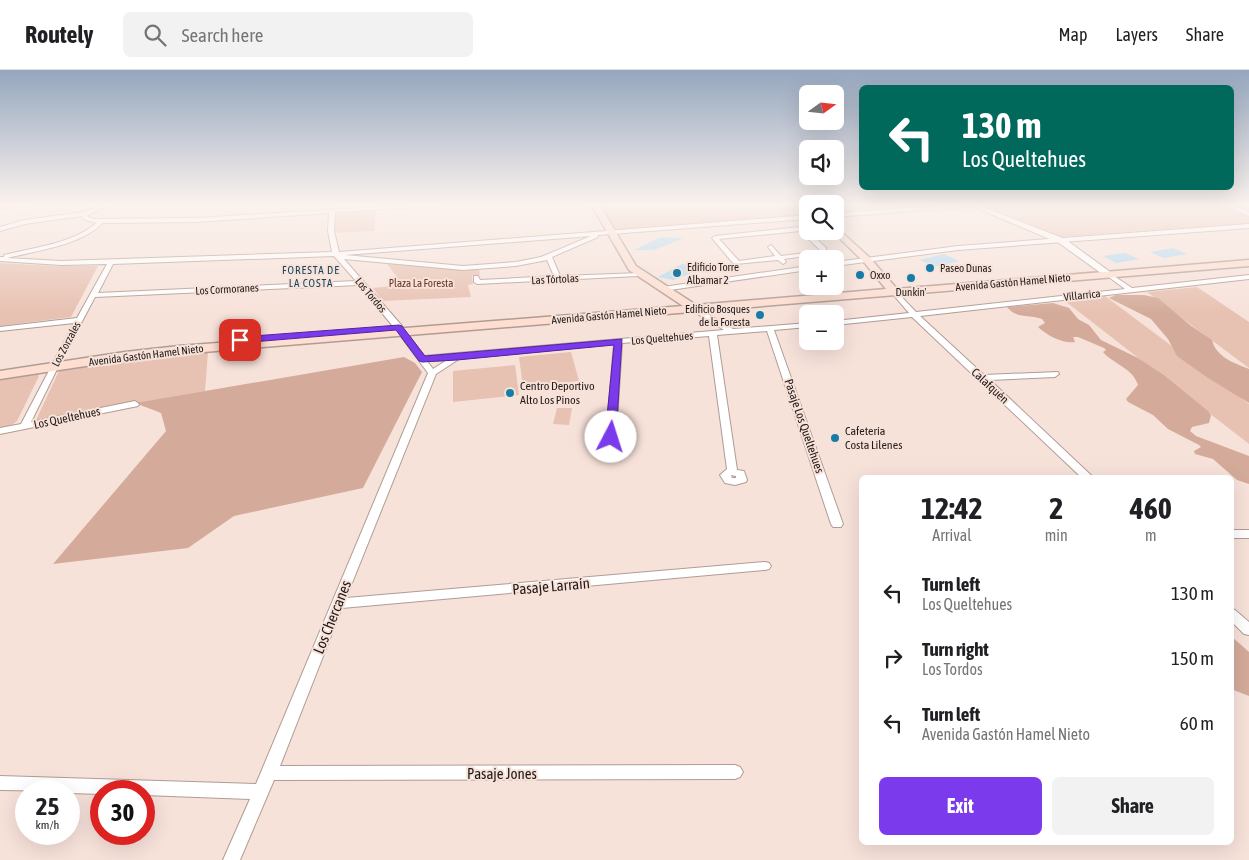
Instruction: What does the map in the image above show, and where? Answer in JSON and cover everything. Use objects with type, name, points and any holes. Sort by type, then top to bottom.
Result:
[{"type":"main road","points":[[612,241],[628,264],[638,274],[691,306]]},
{"type":"main road","points":[[847,241],[892,289]]},
{"type":"main road","name":"Avenida Gastón Hamel Nieto","points":[[1105,272],[1249,258]]},
{"type":"main road","name":"Avenida Gastón Hamel Nieto","points":[[0,369],[401,330],[1105,272],[1249,263]]},
{"type":"main road","name":"Avenida Gastón Hamel Nieto","points":[[0,376],[55,364]]},
{"type":"street","points":[[0,258],[58,241]]},
{"type":"street","name":"Los Tordos","points":[[333,241],[336,254],[401,330],[432,372]]},
{"type":"street","points":[[0,258],[61,263],[111,262],[336,254],[505,241]]},
{"type":"street","points":[[336,254],[349,258],[463,268],[523,264],[549,257],[588,241]]},
{"type":"street","points":[[718,241],[738,263],[825,250],[815,241]]},
{"type":"street","points":[[844,263],[958,248],[1051,241]]},
{"type":"street","points":[[1063,241],[1131,290]]},
{"type":"street","points":[[771,248],[793,270]]},
{"type":"street","points":[[549,257],[558,278]]},
{"type":"street","name":"Los Zorzales","points":[[24,427],[55,364],[111,262]]},
{"type":"street","points":[[663,289],[799,269]]},
{"type":"street","name":"Las Tórtolas","points":[[476,277],[477,282],[638,274]]},
{"type":"street","name":"Villarrica","points":[[915,315],[1249,277]]},
{"type":"street","name":"Los Cormoranes","points":[[93,295],[361,283]]},
{"type":"street","name":"Calafquén","points":[[892,289],[915,315],[1086,475]]},
{"type":"street","points":[[691,306],[733,332]]},
{"type":"street","points":[[844,322],[915,315]]},
{"type":"street","points":[[0,329],[79,320]]},
{"type":"street","name":"Los Queltehues","points":[[422,359],[799,326]]},
{"type":"street","name":"Pasaje Los Queltehues","points":[[770,329],[837,524]]},
{"type":"street","points":[[713,334],[732,471]]},
{"type":"street","points":[[611,437],[618,341]]},
{"type":"street","name":"Los Queltehues","points":[[432,372],[457,357]]},
{"type":"street","name":"Los Chercanes","points":[[231,860],[269,773],[432,372]]},
{"type":"street","points":[[982,378],[1055,374]]},
{"type":"street","name":"Los Queltehues","points":[[0,431],[135,404]]},
{"type":"street","points":[[1234,534],[1249,534]]},
{"type":"street","name":"Pasaje Larraín","points":[[337,604],[765,566]]},
{"type":"street","points":[[1234,615],[1249,630]]},
{"type":"street","name":"Pasaje Jones","points":[[269,773],[734,772]]},
{"type":"street","points":[[0,783],[261,792]]},
{"type":"green space","points":[[0,263],[98,266],[71,317],[0,326]]},
{"type":"green space","name":"Plaza La Foresta","points":[[387,264],[479,269],[480,275],[472,276],[473,284],[468,285],[471,297],[382,301],[373,288],[403,285]]},
{"type":"green space","points":[[1095,271],[1098,273],[901,288],[902,287]]},
{"type":"green space","points":[[1197,287],[1249,322],[1249,368],[1147,292]]},
{"type":"green space","points":[[1105,296],[1249,404],[1249,444],[1065,301]]},
{"type":"green space","points":[[208,352],[205,391],[36,420],[59,371],[63,369],[144,357]]},
{"type":"green space","points":[[571,352],[579,381],[523,387],[519,357]]},
{"type":"green space","points":[[515,365],[519,395],[453,402],[453,371]]},
{"type":"green space","points":[[38,374],[39,376],[17,421],[12,425],[0,428],[0,380]]},
{"type":"green space","points":[[557,408],[572,408],[569,425],[553,424]]},
{"type":"shaded area","points":[[1116,295],[1144,295],[1158,298],[1190,325],[1212,340],[1217,351],[1222,355],[1232,362],[1249,369],[1249,403],[1177,356],[1168,339],[1151,319],[1109,298]]},
{"type":"shaded area","points":[[1053,303],[1069,308],[1078,319],[1089,325],[1101,340],[1138,358],[1165,376],[1211,415],[1209,423],[1192,427],[1190,431],[1196,436],[1249,456],[1249,484],[1237,480],[1234,475],[1231,475],[1213,459],[1195,454],[1194,451],[1201,447],[1199,445],[1168,429],[1153,415],[1128,402],[1126,399],[1138,385],[1132,374],[1103,352],[1106,350],[1104,348],[1078,337],[1073,337],[1075,342],[1056,339],[1038,327],[1045,323],[1042,319],[1019,315],[1007,307]]},
{"type":"shaded area","points":[[404,357],[415,363],[422,372],[363,488],[234,516],[188,548],[53,564],[166,431],[161,413],[135,403]]},
{"type":"shaded area","points":[[1234,639],[1249,652],[1249,696],[1234,690]]},
{"type":"building","points":[[653,241],[677,241],[654,250],[634,250]]},
{"type":"building","points":[[1173,248],[1187,254],[1164,258],[1150,252]]},
{"type":"building","points":[[1125,253],[1139,259],[1116,263],[1103,256]]},
{"type":"building","points":[[944,254],[959,261],[935,267],[920,260]]},
{"type":"building","name":"Edificio Torre Albamar 2","points":[[682,264],[706,267],[674,280],[658,277]]},
{"type":"place","name":"Paseo Dunas","points":[[930,268]]},
{"type":"place","name":"Edificio Torre Albamar 2","points":[[677,273]]},
{"type":"place","name":"Oxxo","points":[[860,275]]},
{"type":"place","name":"Dunkin'","points":[[911,278]]},
{"type":"place","name":"Edificio Bosques de la Foresta","points":[[760,315]]},
{"type":"place","name":"Centro Deportivo Alto Los Pinos","points":[[510,393]]},
{"type":"place","name":"Cafetería Costa Lilenes","points":[[835,438]]},
{"type":"district","name":"FORESTA DE LA COSTA","points":[[311,276]]},
{"type":"route","points":[[240,340],[399,328],[422,359],[618,341],[611,437]]}]
